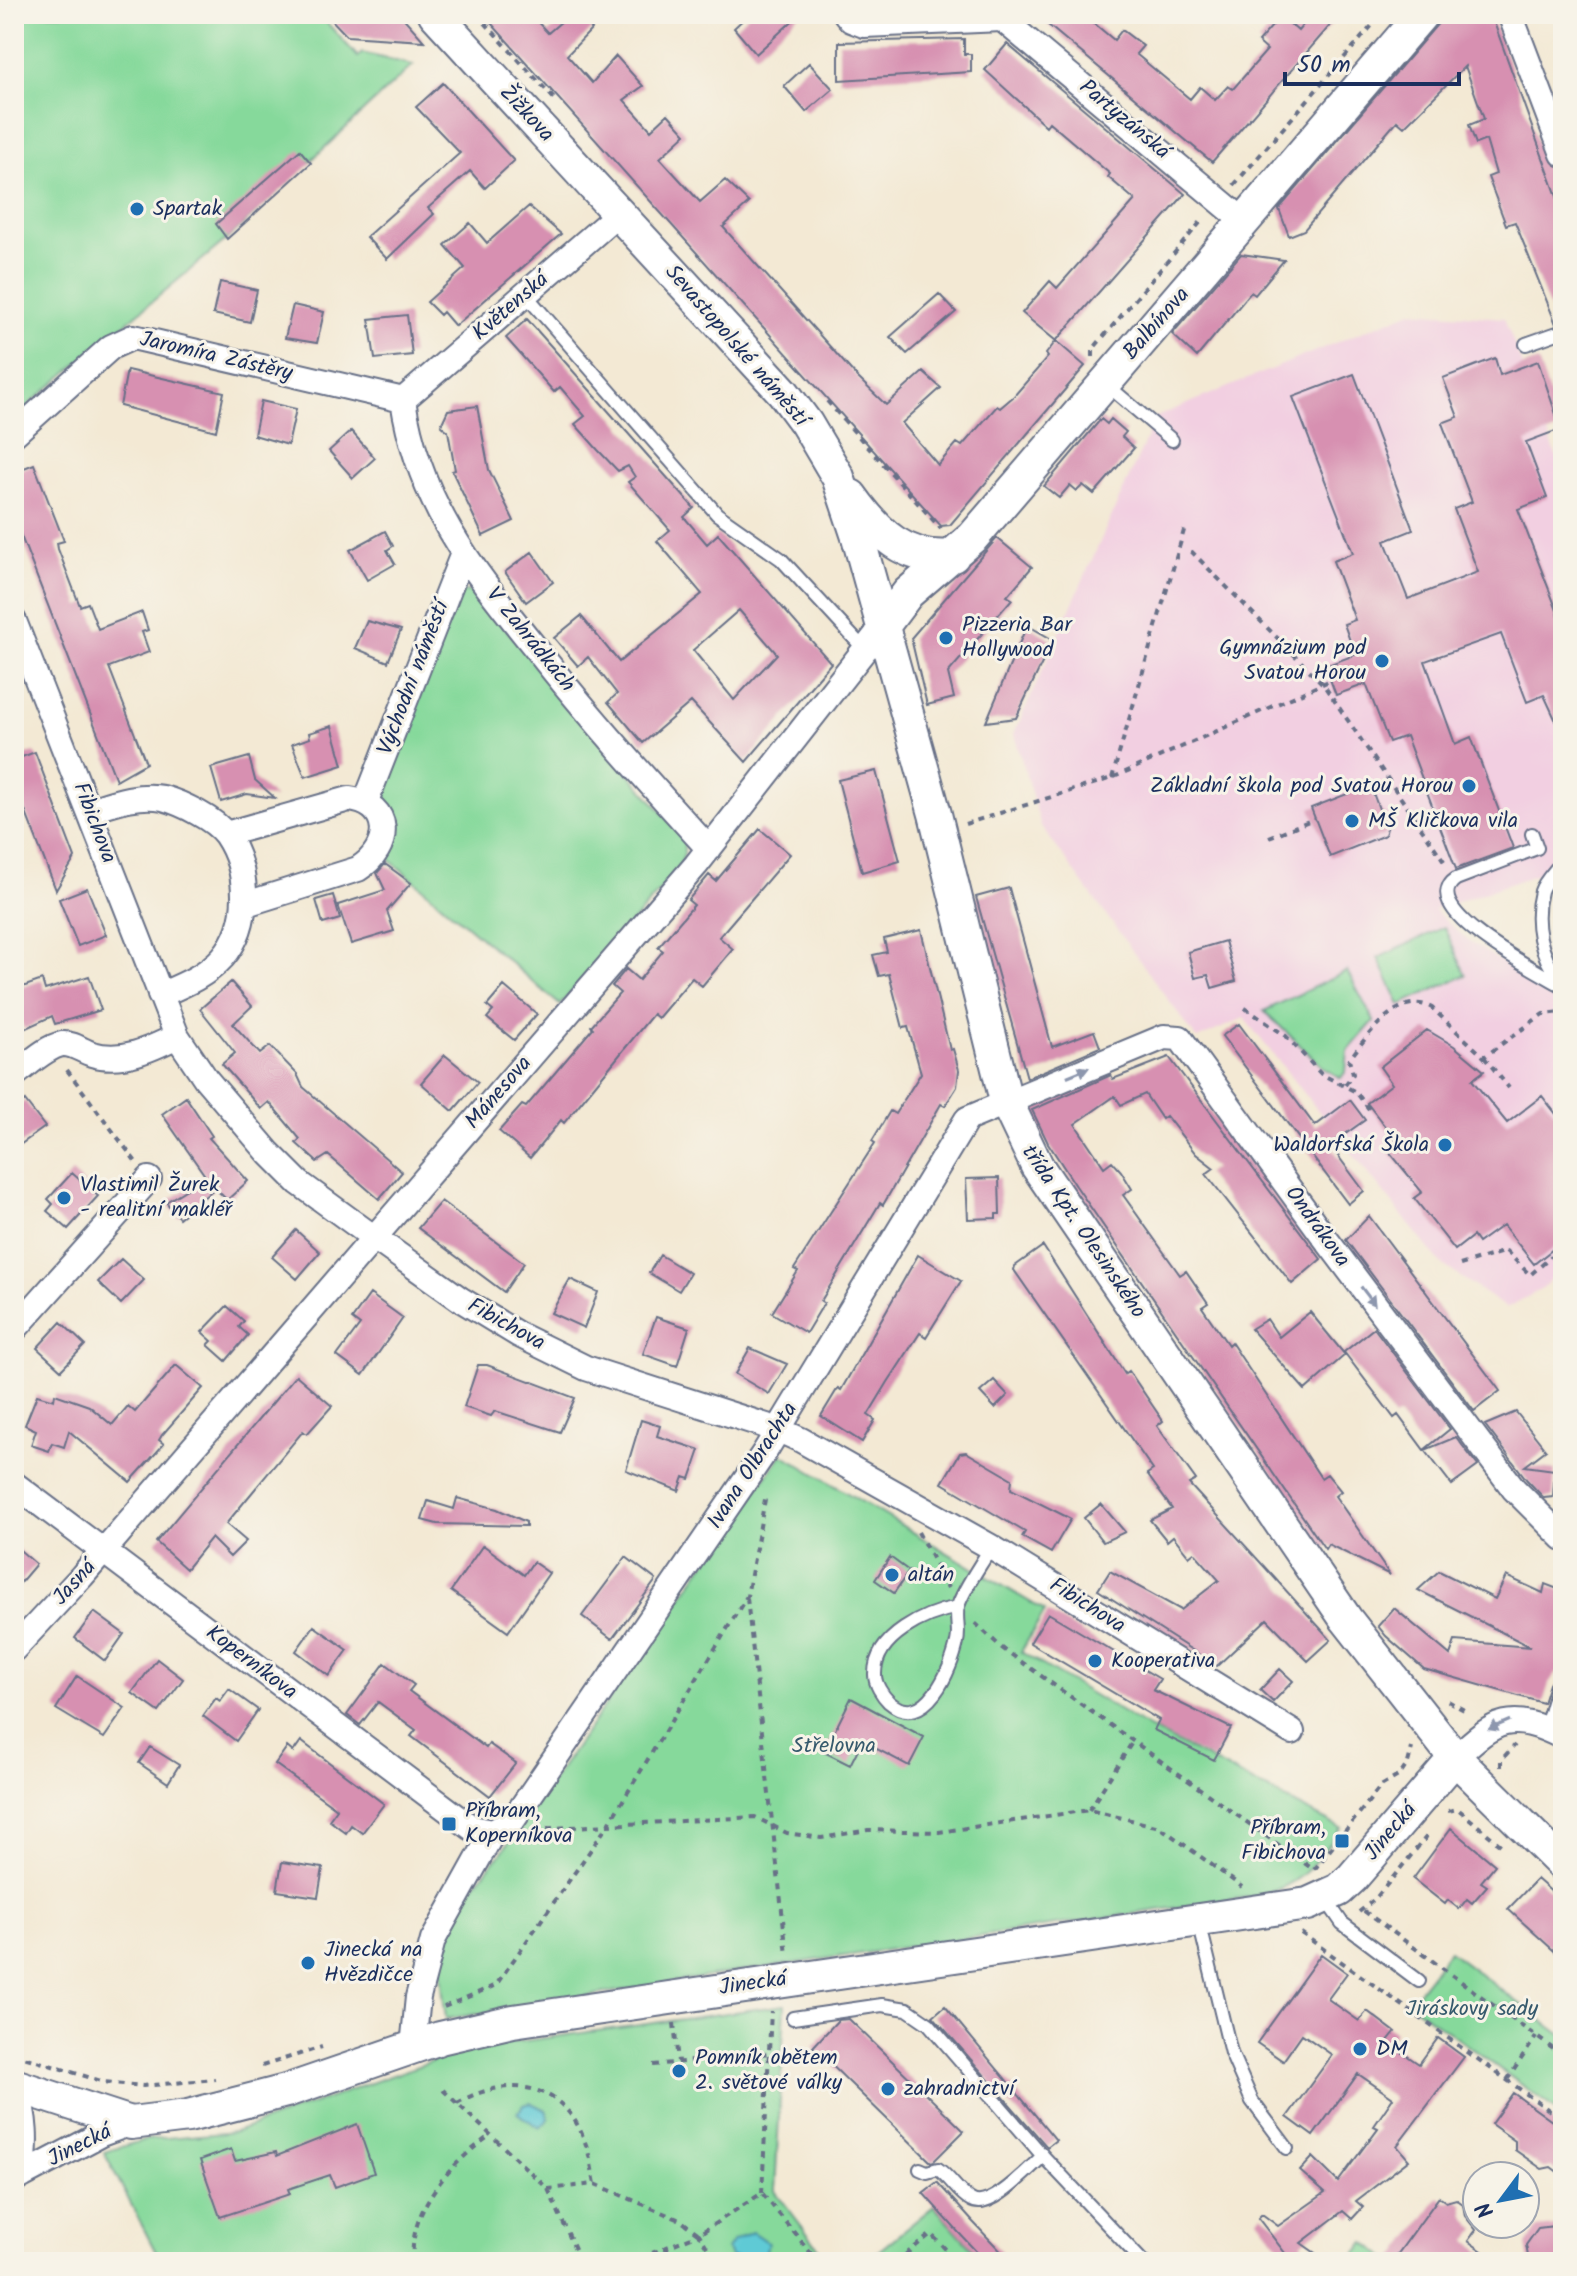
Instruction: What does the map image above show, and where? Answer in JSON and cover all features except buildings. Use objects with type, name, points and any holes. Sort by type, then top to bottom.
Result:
[{"type":"street","name":"Žižkova","points":[[435,14],[618,214]]},
{"type":"street","points":[[846,14],[851,20],[864,25],[1002,16]]},
{"type":"street","name":"Balbínova","points":[[874,638],[908,593],[953,556],[1099,375],[1245,222],[1422,14]]},
{"type":"street","points":[[1510,14],[1563,154]]},
{"type":"street","name":"Partyzánská","points":[[1002,16],[1245,222]]},
{"type":"street","name":"Květenská","points":[[403,400],[618,214]]},
{"type":"street","name":"Sevastopolské náměstí","points":[[618,214],[783,392],[806,423],[838,477],[874,638]]},
{"type":"street","name":"Jaromíra Zástěry","points":[[14,434],[111,347],[133,337],[403,400]]},
{"type":"street","name":"V Zahrádkách","points":[[403,400],[408,432],[420,471],[462,556],[627,758],[709,849]]},
{"type":"street","points":[[838,477],[870,520],[899,547],[932,558],[953,556]]},
{"type":"street","name":"Východní náměstí","points":[[366,801],[462,556]]},
{"type":"street","name":"Fibichova","points":[[14,621],[177,1036],[206,1079],[299,1183],[460,1299],[519,1335],[586,1368],[779,1430],[896,1491],[1292,1732]]},
{"type":"street","name":"Mánesova","points":[[102,1551],[709,849],[874,638]]},
{"type":"street","name":"třída Kpt. Olesinského","points":[[874,638],[935,814],[1006,1101],[1037,1166],[1346,1619],[1455,1758],[1554,1874]]},
{"type":"street","points":[[90,810],[128,799],[162,798],[195,812],[226,834],[241,871],[246,904],[239,929],[224,956],[194,980],[160,995]]},
{"type":"street","points":[[226,834],[349,799],[366,801],[376,812],[383,828],[381,847],[373,860],[358,869],[246,904]]},
{"type":"street","points":[[14,1075],[52,1048],[70,1044],[94,1054],[122,1056],[149,1050],[177,1036]]},
{"type":"street","name":"Ondrákova","points":[[1006,1101],[1164,1037],[1180,1038],[1325,1238],[1505,1477],[1555,1520],[1563,1538]]},
{"type":"street","name":"Ivana Olbrachta","points":[[414,2033],[433,1940],[493,1832],[513,1820],[779,1430],[967,1119],[1006,1101]]},
{"type":"street","points":[[14,1330],[149,1179]]},
{"type":"street","name":"Koperníkova","points":[[14,1484],[472,1828],[493,1832]]},
{"type":"street","name":"Jasná","points":[[14,1649],[102,1551]]},
{"type":"street","points":[[1455,1758],[1481,1733],[1510,1720],[1523,1720],[1557,1734],[1563,1689]]},
{"type":"street","name":"Jinecká","points":[[18,2178],[101,2134],[131,2123],[188,2116],[247,2102],[414,2033],[549,2014],[780,1991],[1198,1919],[1272,1910],[1324,1897],[1352,1878],[1455,1758]]},
{"type":"street","points":[[15,2086],[131,2123]]},
{"type":"street","points":[[15,2086],[25,2115],[26,2145],[18,2178]]},
{"type":"lane","points":[[525,294],[717,514],[781,559],[874,638]]},
{"type":"lane","points":[[1526,344],[1563,331]]},
{"type":"lane","points":[[1099,375],[1172,440]]},
{"type":"lane","points":[[1532,834],[1537,848],[1456,879],[1447,887],[1445,896],[1455,913],[1502,949],[1563,985]]},
{"type":"lane","points":[[1563,860],[1541,890],[1539,937],[1547,965],[1563,985]]},
{"type":"lane","points":[[958,1607],[931,1612],[907,1625],[876,1662],[875,1679],[890,1704],[906,1709],[922,1706],[934,1696],[958,1641],[958,1607],[991,1547]]},
{"type":"lane","points":[[1324,1897],[1342,1923],[1419,1981]]},
{"type":"lane","points":[[1198,1919],[1231,2053],[1252,2101],[1287,2148]]},
{"type":"lane","points":[[793,2018],[882,2005],[907,2009],[929,2024],[1043,2156],[1143,2262]]},
{"type":"lane","points":[[920,2169],[927,2172],[938,2169],[969,2200],[979,2204],[991,2201],[1043,2156]]},
{"type":"path","points":[[1234,185],[1382,14]]},
{"type":"path","points":[[1099,375],[1093,349],[1211,210]]},
{"type":"path","points":[[1112,778],[1185,527]]},
{"type":"path","points":[[1191,551],[1323,684],[1456,879]]},
{"type":"path","points":[[955,827],[1112,778],[1331,680]]},
{"type":"path","points":[[1269,837],[1314,819]]},
{"type":"path","points":[[1345,1085],[1353,1074],[1349,1060],[1369,1034],[1396,1010],[1414,1003],[1432,1008],[1484,1057],[1509,1088]]},
{"type":"path","points":[[1245,1008],[1286,1036],[1321,1074],[1356,1092],[1372,1113]]},
{"type":"path","points":[[1484,1057],[1543,1014],[1563,1012]]},
{"type":"path","points":[[52,1048],[149,1179]]},
{"type":"path","points":[[1460,1265],[1506,1251],[1530,1275],[1563,1247]]},
{"type":"path","points":[[767,1490],[747,1596],[769,1821],[780,1991],[771,2053],[762,2193],[818,2262]]},
{"type":"path","points":[[917,1530],[958,1607],[1002,1648],[1314,1870],[1381,1786],[1400,1775],[1408,1763],[1412,1741]]},
{"type":"path","points":[[414,2033],[496,1985],[608,1825],[747,1596]]},
{"type":"path","points":[[1448,1701],[1464,1710]]},
{"type":"path","points":[[1505,1777],[1501,1760],[1523,1739]]},
{"type":"path","points":[[1089,1810],[1133,1741]]},
{"type":"path","points":[[1444,1815],[1450,1809],[1458,1809],[1506,1849]]},
{"type":"path","points":[[493,1832],[755,1817],[769,1821],[787,1833],[821,1838],[868,1830],[939,1832],[1089,1810],[1160,1827],[1563,2120]]},
{"type":"path","points":[[1554,1874],[1563,1899]]},
{"type":"path","points":[[1364,1911],[1563,2056]]},
{"type":"path","points":[[673,2016],[678,2062]]},
{"type":"path","points":[[1507,2080],[1536,2037]]},
{"type":"path","points":[[256,2068],[327,2045]]},
{"type":"path","points":[[653,2065],[771,2053]]},
{"type":"path","points":[[14,2054],[104,2082],[143,2086],[216,2078]]},
{"type":"path","points":[[457,2103],[473,2094],[507,2087],[532,2087],[548,2093],[570,2115],[585,2140],[595,2184]]},
{"type":"path","points":[[443,2090],[548,2189],[581,2262]]},
{"type":"path","points":[[413,2262],[417,2232],[427,2201],[446,2174],[491,2135]]},
{"type":"path","points":[[548,2189],[595,2184],[680,2220],[699,2234],[716,2262]]},
{"type":"path","points":[[630,2262],[699,2234],[762,2193]]},
{"type":"path","points":[[896,2262],[931,2234],[958,2262]]},
{"type":"path","points":[[667,2246],[668,2262]]},
{"type":"shaded area","points":[[1412,311],[1504,318],[1563,473],[1563,865],[1434,910],[1466,939],[1563,1002],[1563,1259],[1544,1288],[1506,1308],[1440,1263],[1244,1018],[1197,1039],[1041,826],[1014,734],[1156,417]]},
{"type":"green space","name":"Spartak","points":[[14,14],[319,14],[358,57],[362,53],[413,65],[227,239],[14,417]]},
{"type":"green space","points":[[469,591],[479,597],[684,838],[684,855],[678,870],[560,1005],[390,860],[384,778],[460,592]]},
{"type":"green space","points":[[1444,927],[1466,975],[1400,1005],[1378,958]]},
{"type":"green space","points":[[1347,971],[1374,1021],[1348,1051],[1346,1071],[1341,1078],[1325,1069],[1264,1011]]},
{"type":"green space","name":"Střelovna","points":[[782,1454],[1045,1611],[1021,1652],[1150,1729],[1341,1828],[1300,1877],[1262,1895],[748,1970],[446,2019],[442,1948],[459,1906],[499,1856]]},
{"type":"green space","name":"Jiráskovy sady","points":[[1449,1951],[1563,2036],[1563,2115],[1409,2003]]},
{"type":"green space","points":[[785,2005],[775,2191],[829,2262],[161,2262],[104,2152],[144,2140],[235,2132],[443,2057],[495,2045]]},
{"type":"green space","points":[[934,2206],[984,2262],[865,2262]]},
{"type":"green space","points":[[1365,2242],[1392,2262],[1350,2262]]},
{"type":"water","points":[[531,2103],[546,2110],[549,2119],[540,2128],[518,2113],[523,2105]]},
{"type":"water","points":[[752,2232],[768,2243],[765,2256],[759,2260],[730,2257],[727,2249],[733,2241]]},
{"type":"place","name":"Spartak","points":[[137,209]]},
{"type":"place","name":"Pizzeria Bar Hollywood","points":[[946,638]]},
{"type":"place","name":"Gymnázium pod Svatou Horou","points":[[1382,661]]},
{"type":"place","name":"Základní škola pod Svatou Horou","points":[[1469,786]]},
{"type":"place","name":"MŠ Kličkova vila","points":[[1352,821]]},
{"type":"place","name":"Waldorfská Škola","points":[[1445,1145]]},
{"type":"place","name":"Vlastimil Žurek - realitní makléř","points":[[64,1198]]},
{"type":"place","name":"altán","points":[[892,1575]]},
{"type":"place","name":"Kooperativa","points":[[1095,1661]]},
{"type":"place","name":"Příbram, Koperníkova","points":[[449,1824]]},
{"type":"place","name":"Příbram, Fibichova","points":[[1342,1841]]},
{"type":"place","name":"Jinecká na Hvězdičce","points":[[308,1963]]},
{"type":"place","name":"DM","points":[[1360,2049]]},
{"type":"place","name":"Pomník obětem 2. světové války","points":[[679,2071]]},
{"type":"place","name":"zahradnictví","points":[[888,2089]]}]
